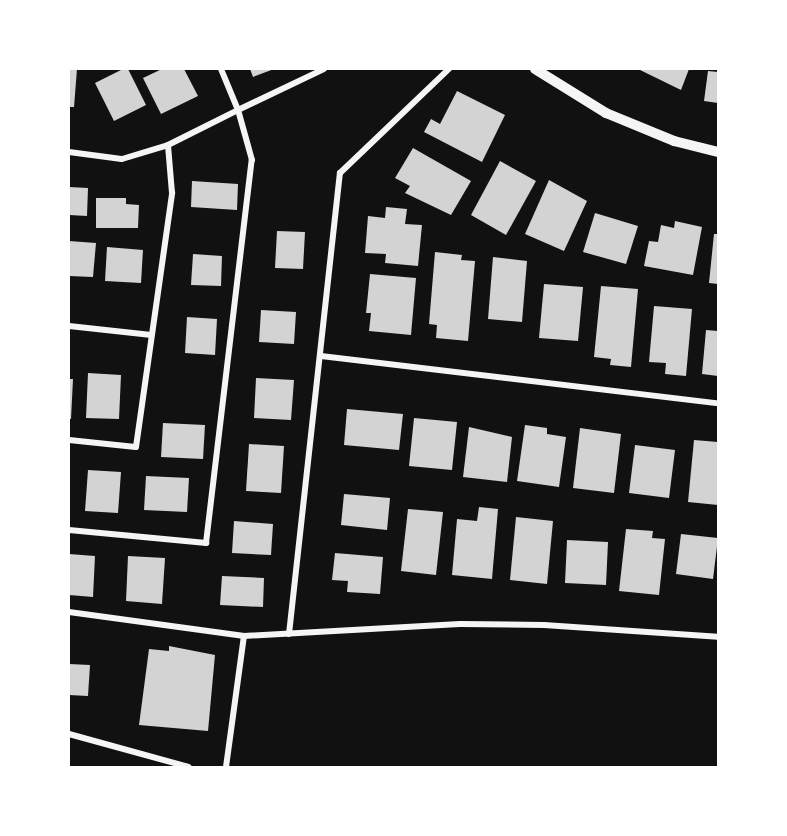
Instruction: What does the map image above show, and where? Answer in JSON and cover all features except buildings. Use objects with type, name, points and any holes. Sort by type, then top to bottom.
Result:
[{"type":"street","points":[[69,530],[206,543],[252,160],[238,110],[221,69]]},
{"type":"street","points":[[69,152],[122,159],[168,146],[324,69]]},
{"type":"street","points":[[289,634],[340,173],[449,69]]},
{"type":"street","points":[[535,69],[606,113],[674,141],[718,152]]},
{"type":"street","points":[[69,440],[136,447],[172,193],[168,146]]},
{"type":"street","points":[[69,326],[152,335]]},
{"type":"street","points":[[321,356],[718,403]]},
{"type":"street","points":[[69,612],[244,636],[460,624],[533,624],[718,637]]},
{"type":"street","points":[[226,767],[244,636]]},
{"type":"street","points":[[69,734],[189,767]]}]
